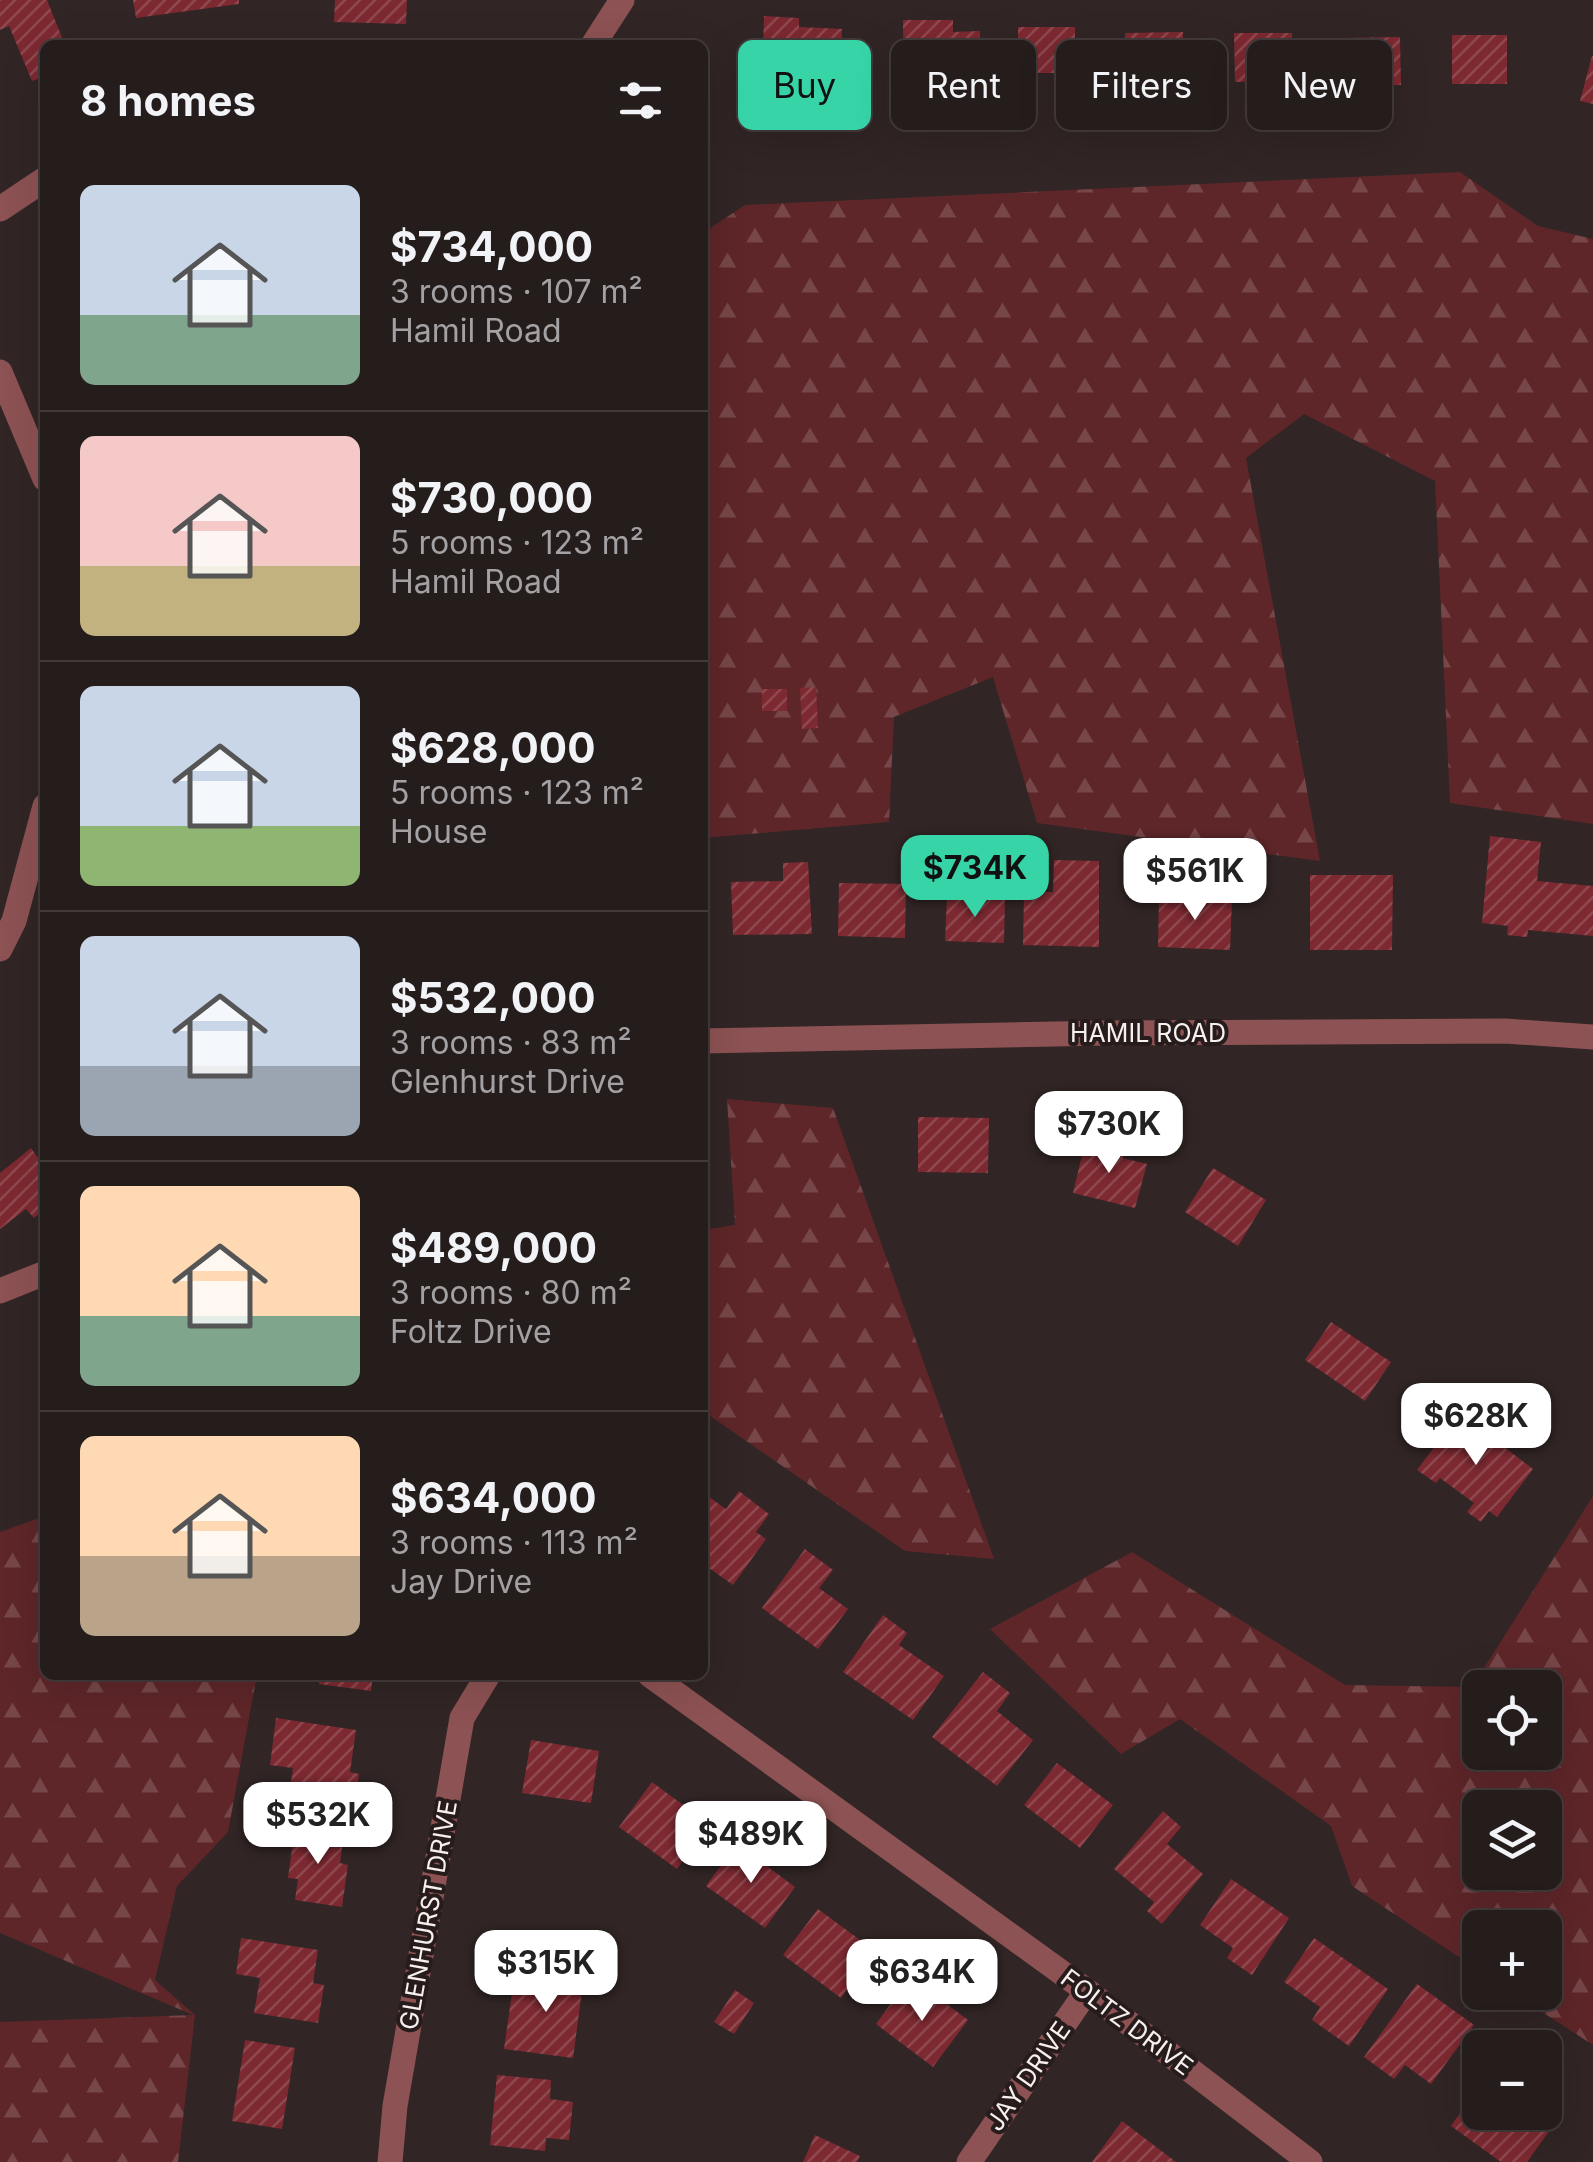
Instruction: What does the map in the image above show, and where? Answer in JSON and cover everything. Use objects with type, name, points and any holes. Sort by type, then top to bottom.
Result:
[{"type":"street","points":[[596,40],[622,0]]},
{"type":"street","points":[[0,209],[40,182]]},
{"type":"street","points":[[0,372],[40,467]]},
{"type":"street","points":[[0,949],[14,921],[40,825]]},
{"type":"street","name":"HAMIL ROAD","points":[[708,1041],[1107,1032],[1505,1030],[1593,1037]]},
{"type":"street","points":[[0,1291],[40,1275]]},
{"type":"street","name":"GLENHURST DRIVE","points":[[390,2162],[395,2106],[462,1718],[485,1680]]},
{"type":"street","name":"FOLTZ DRIVE","points":[[657,1680],[1087,1991],[1310,2162]]},
{"type":"street","name":"JAY DRIVE","points":[[969,2162],[1087,1991]]},
{"type":"green space","points":[[1460,172],[1538,226],[1593,239],[1593,824],[1450,803],[1435,481],[1304,414],[1246,458],[1320,861],[1037,823],[993,677],[894,717],[889,822],[708,838],[708,230],[745,205]]},
{"type":"green space","points":[[727,1099],[833,1108],[994,1559],[905,1551],[708,1414],[708,1229],[735,1225]]},
{"type":"green space","points":[[1593,1496],[1593,2045],[1539,2010],[1562,2010],[1562,1910],[1462,1910],[1462,1959],[1352,1886],[1331,1826],[1180,1719],[1121,1754],[990,1629],[1132,1552],[1345,1685],[1462,1687],[1462,1770],[1562,1770],[1562,1670],[1483,1670]]},
{"type":"green space","points":[[40,1518],[40,1680],[256,1680],[228,1832],[177,1886],[155,1980],[195,2015],[178,2162],[0,2162],[0,2022],[193,2015],[0,1933],[0,1532]]},
{"type":"building","points":[[0,0],[47,0],[63,40],[40,40],[40,78],[32,81],[9,26],[0,30]]},
{"type":"building","points":[[133,0],[239,0],[239,4],[136,18]]},
{"type":"building","points":[[335,0],[407,0],[406,24],[334,22]]},
{"type":"building","points":[[764,16],[799,18],[799,27],[842,29],[842,40],[763,40]]},
{"type":"building","points":[[903,20],[953,20],[953,32],[980,31],[980,40],[903,40]]},
{"type":"building","points":[[1018,27],[1075,27],[1075,40],[1056,40],[1056,73],[1036,73],[1036,40],[1018,40]]},
{"type":"building","points":[[1183,32],[1183,40],[1125,40],[1125,33]]},
{"type":"building","points":[[1234,33],[1292,33],[1292,40],[1247,40],[1247,82],[1235,82]]},
{"type":"building","points":[[1452,35],[1507,35],[1507,84],[1452,84]]},
{"type":"building","points":[[1400,37],[1401,85],[1392,85],[1392,40],[1342,38]]},
{"type":"building","points":[[1593,56],[1593,104],[1580,101]]},
{"type":"building","points":[[816,687],[818,728],[802,729],[800,688]]},
{"type":"building","points":[[762,689],[787,689],[787,711],[762,711]]},
{"type":"building","points":[[1490,836],[1541,842],[1537,881],[1593,886],[1593,936],[1528,930],[1527,937],[1507,935],[1508,926],[1482,923]]},
{"type":"building","points":[[1054,860],[1099,861],[1099,947],[1023,945],[1024,892],[1053,892]]},
{"type":"building","points":[[808,862],[812,934],[733,935],[731,882],[783,881],[783,863]]},
{"type":"building","points":[[1310,875],[1393,875],[1392,950],[1310,950]]},
{"type":"building","points":[[839,883],[906,884],[905,938],[838,936]]},
{"type":"building","points":[[1159,896],[1232,898],[1230,950],[1158,947]]},
{"type":"building","points":[[947,897],[1005,898],[1004,943],[945,941]]},
{"type":"building","points":[[918,1117],[989,1118],[988,1173],[918,1172]]},
{"type":"building","points":[[1085,1143],[1124,1152],[1123,1158],[1147,1164],[1135,1208],[1073,1193]]},
{"type":"building","points":[[31,1148],[40,1156],[40,1213],[34,1218],[26,1209],[0,1229],[0,1173]]},
{"type":"building","points":[[1213,1168],[1266,1200],[1238,1246],[1185,1212]]},
{"type":"building","points":[[1331,1322],[1391,1362],[1365,1401],[1305,1360]]},
{"type":"building","points":[[1460,1413],[1533,1469],[1497,1517],[1489,1511],[1481,1522],[1467,1512],[1474,1503],[1440,1478],[1436,1483],[1417,1470]]},
{"type":"building","points":[[739,1491],[769,1514],[756,1532],[766,1539],[733,1585],[708,1567],[708,1498],[726,1509]]},
{"type":"building","points":[[805,1549],[833,1570],[819,1588],[848,1609],[818,1649],[762,1608]]},
{"type":"building","points":[[883,1615],[907,1633],[899,1645],[944,1676],[913,1720],[843,1672]]},
{"type":"building","points":[[983,1672],[1010,1693],[997,1711],[1033,1740],[997,1786],[932,1737]]},
{"type":"building","points":[[319,1680],[372,1680],[371,1691],[319,1684]]},
{"type":"building","points":[[276,1718],[356,1730],[350,1772],[359,1774],[353,1815],[288,1805],[293,1768],[270,1765]]},
{"type":"building","points":[[531,1740],[599,1751],[591,1803],[522,1793]]},
{"type":"building","points":[[1057,1763],[1113,1805],[1080,1848],[1024,1805]]},
{"type":"building","points":[[652,1782],[709,1824],[677,1869],[619,1827]]},
{"type":"building","points":[[1163,1811],[1181,1827],[1167,1844],[1203,1874],[1162,1924],[1147,1911],[1154,1902],[1114,1869]]},
{"type":"building","points":[[295,1827],[344,1834],[340,1863],[348,1865],[342,1907],[295,1900],[298,1879],[288,1878]]},
{"type":"building","points":[[737,1844],[795,1887],[765,1928],[706,1886]]},
{"type":"building","points":[[1231,1879],[1289,1918],[1252,1975],[1227,1958],[1233,1948],[1200,1925]]},
{"type":"building","points":[[818,1909],[875,1951],[841,1998],[783,1955]]},
{"type":"building","points":[[241,1938],[318,1950],[313,1983],[324,1985],[318,2023],[254,2013],[260,1978],[236,1974]]},
{"type":"building","points":[[1314,1938],[1388,1989],[1349,2046],[1312,2020],[1320,2007],[1284,1982]]},
{"type":"building","points":[[528,1969],[584,1976],[573,2058],[504,2049],[512,1993],[524,1994]]},
{"type":"building","points":[[905,1984],[931,2003],[936,1996],[968,2020],[933,2067],[876,2024]]},
{"type":"building","points":[[1417,1984],[1474,2025],[1470,2030],[1462,2030],[1462,2041],[1431,2084],[1405,2065],[1394,2079],[1364,2057]]},
{"type":"building","points":[[735,1990],[754,2003],[734,2034],[714,2022]]},
{"type":"building","points":[[245,2040],[295,2048],[282,2129],[232,2121]]},
{"type":"building","points":[[497,2075],[551,2080],[550,2099],[573,2102],[569,2140],[546,2138],[545,2151],[490,2145]]},
{"type":"building","points":[[1462,2110],[1462,2130],[1550,2130],[1527,2162],[1501,2162],[1451,2126]]},
{"type":"building","points":[[1122,2121],[1176,2162],[1092,2162]]},
{"type":"building","points":[[815,2135],[860,2156],[857,2162],[803,2162]]}]
